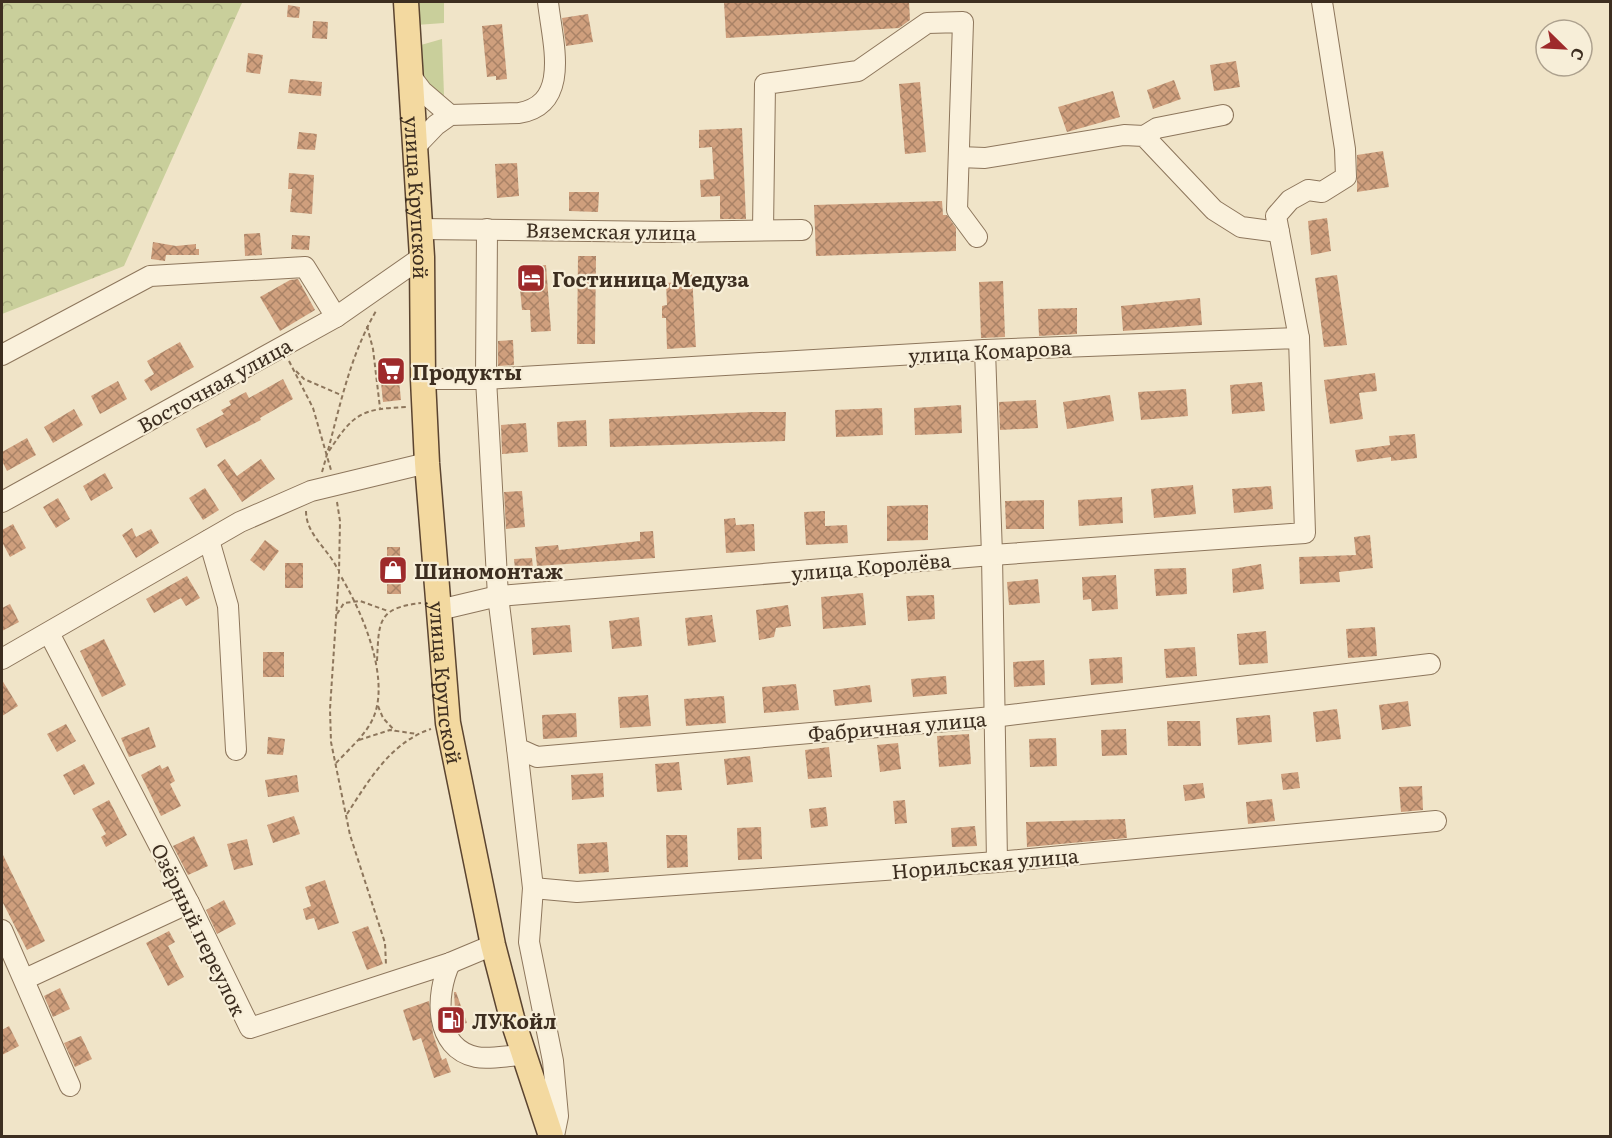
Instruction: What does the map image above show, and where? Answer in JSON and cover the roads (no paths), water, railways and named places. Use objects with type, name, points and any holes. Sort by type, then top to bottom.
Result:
[{"type":"main road","name":"улица Крупской","points":[[406,2],[422,257],[423,379],[427,463],[448,723],[493,945],[512,1018],[553,1137]]},
{"type":"street","points":[[414,148],[435,125],[450,115],[519,113],[544,102],[553,89],[555,75],[548,2]]},
{"type":"street","points":[[1299,338],[1276,216],[1290,200],[1308,190],[1323,192],[1346,177],[1345,149],[1322,2]]},
{"type":"street","points":[[763,230],[765,84],[858,71],[927,22],[963,22],[957,210],[976,237]]},
{"type":"street","points":[[410,75],[422,91],[450,115]]},
{"type":"street","points":[[959,157],[985,158],[1124,135],[1144,136],[1157,128],[1223,115]]},
{"type":"street","points":[[1144,136],[1214,210],[1241,226],[1279,232]]},
{"type":"street","name":"Вяземская улица","points":[[420,228],[802,230]]},
{"type":"street","points":[[486,229],[486,379],[498,596],[533,888],[529,942],[553,1061],[558,1116],[553,1137]]},
{"type":"street","name":"Восточная улица","points":[[2,502],[336,317],[422,257]]},
{"type":"street","points":[[2,355],[150,276],[305,267],[336,317]]},
{"type":"street","name":"улица Комарова","points":[[423,379],[486,379],[986,350],[1299,338]]},
{"type":"street","name":"улица Королёва","points":[[439,606],[498,596],[992,555],[1305,533],[1299,338]]},
{"type":"street","points":[[986,350],[997,862]]},
{"type":"street","points":[[2,659],[240,522],[311,491],[427,463]]},
{"type":"street","points":[[209,540],[228,606],[236,750]]},
{"type":"street","name":"Озёрный переулок","points":[[49,633],[189,903],[250,1028],[450,963],[493,945]]},
{"type":"street","name":"Фабричная улица","points":[[518,748],[537,757],[993,717],[1430,664]]},
{"type":"street","name":"Норильская улица","points":[[533,888],[577,892],[997,862],[1436,821]]},
{"type":"street","points":[[25,979],[189,903]]},
{"type":"street","points":[[2,930],[70,1086]]},
{"type":"street","points":[[450,963],[442,988],[441,1008],[447,1040],[458,1050],[478,1057],[524,1054]]},
{"type":"street","points":[[478,1057],[490,1054],[503,1044],[512,1018]]},
{"type":"place","name":"Гостиница Медуза","points":[[531,278]]},
{"type":"place","name":"Продукты","points":[[391,371]]},
{"type":"place","name":"Шиномонтаж","points":[[393,570]]},
{"type":"place","name":"ЛУКойл","points":[[451,1020]]}]
